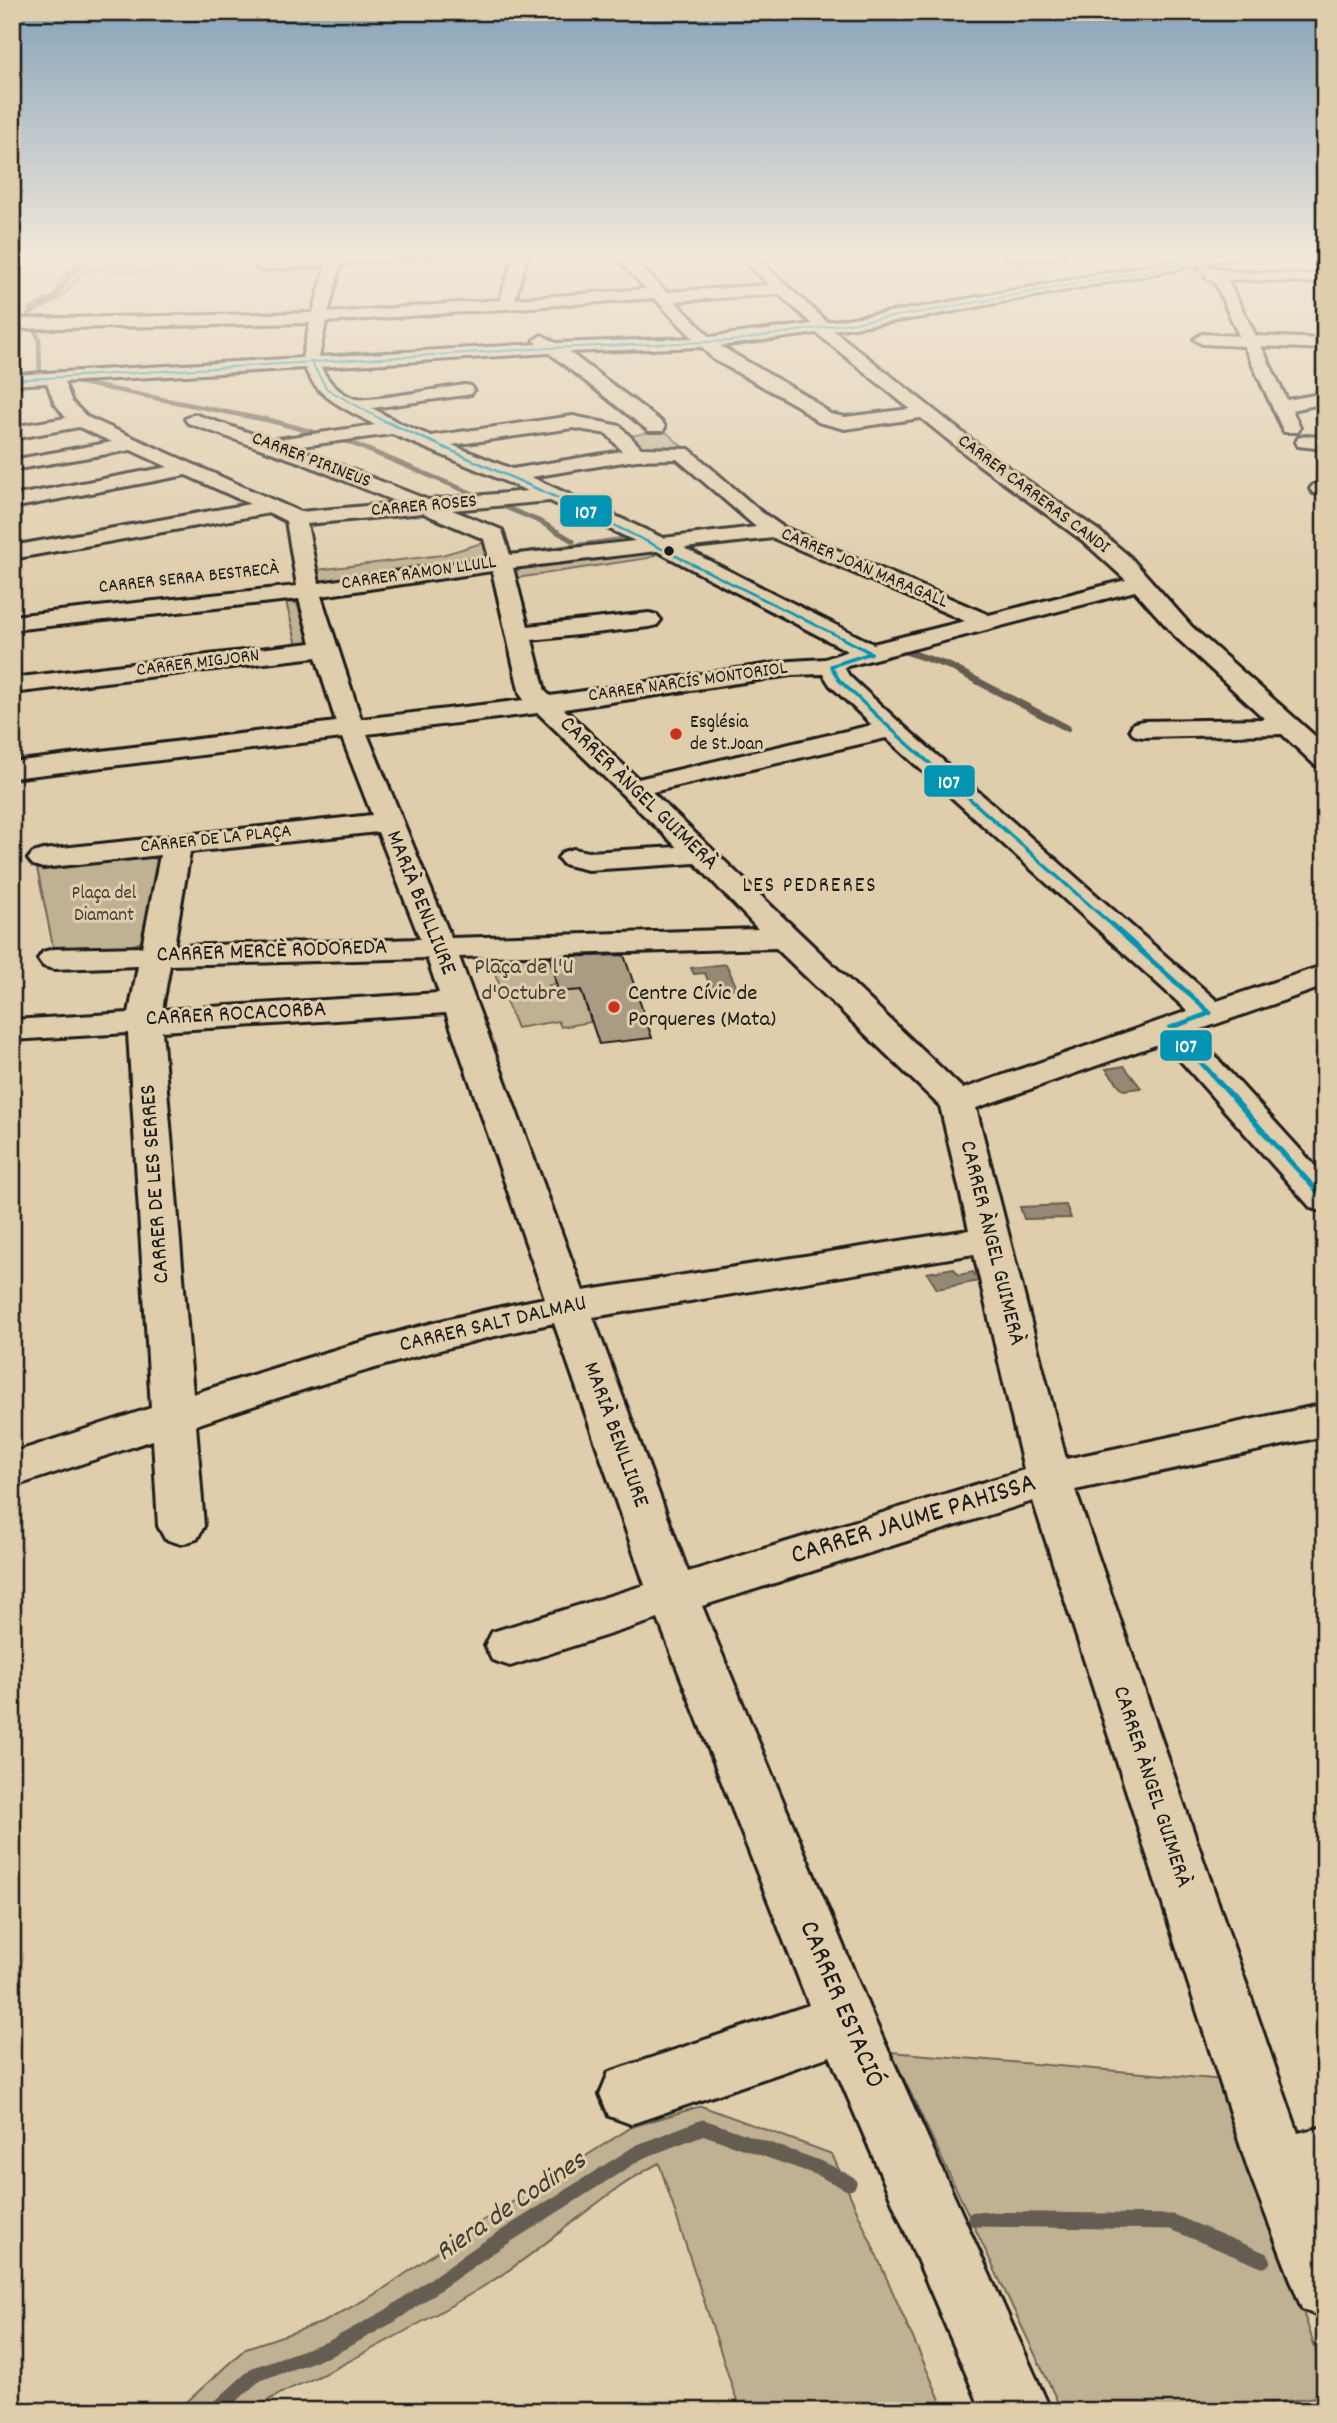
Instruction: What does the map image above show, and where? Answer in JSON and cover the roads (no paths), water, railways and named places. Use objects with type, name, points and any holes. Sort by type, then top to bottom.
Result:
[{"type":"street","points":[[12,380],[258,365]]},
{"type":"street","points":[[312,365],[317,378],[328,390],[394,428],[510,475],[663,546],[871,653]]},
{"type":"street","points":[[573,365],[656,427],[616,433]]},
{"type":"street","points":[[737,365],[804,402],[824,418],[838,422],[926,412]]},
{"type":"street","name":"CARRER CARRERAS CANDI","points":[[867,365],[985,460],[1091,536],[1122,562],[1184,632],[1325,759]]},
{"type":"street","points":[[1261,365],[1298,435],[1325,443]]},
{"type":"street","points":[[54,377],[68,412],[81,421],[133,444],[187,461],[284,513]]},
{"type":"street","points":[[356,405],[465,390]]},
{"type":"street","points":[[1281,407],[1325,398]]},
{"type":"street","name":"CARRER PIRINEUS","points":[[194,419],[273,445],[428,506]]},
{"type":"street","points":[[12,433],[81,421]]},
{"type":"street","points":[[429,442],[573,422],[613,430],[636,454]]},
{"type":"street","points":[[233,450],[394,428]]},
{"type":"street","points":[[14,465],[133,444]]},
{"type":"street","name":"CARRER JOAN MARAGALL","points":[[636,454],[682,453],[753,515],[776,531],[987,622]]},
{"type":"street","points":[[510,475],[636,454]]},
{"type":"street","points":[[12,502],[93,487],[187,461]]},
{"type":"street","name":"CARRER ROSES","points":[[12,553],[90,539],[284,513],[428,506],[552,495]]},
{"type":"street","name":"CARRER ÀNGEL GUIMERÀ","points":[[428,506],[494,535],[533,694],[702,854],[784,938],[957,1103],[1049,1479],[1302,2163],[1325,2286]]},
{"type":"street","name":"MARIÀ BENLLIURE","points":[[284,513],[297,575],[326,649],[351,728],[439,947],[673,1595]]},
{"type":"street","name":"CARRER RAMON LLULL","points":[[12,623],[295,593],[297,575],[502,563],[776,531]]},
{"type":"street","name":"CARRER NARCÍS MONTORIOL","points":[[16,770],[542,704],[791,668],[831,666],[871,653],[1139,583]]},
{"type":"street","points":[[519,634],[649,620]]},
{"type":"street","name":"CARRER MIGJORN","points":[[12,686],[326,649]]},
{"type":"street","points":[[831,666],[839,680],[891,729],[1210,1013]]},
{"type":"street","points":[[1143,729],[1288,726]]},
{"type":"street","points":[[633,788],[891,729]]},
{"type":"street","name":"CARRER DE LA PLAÇA","points":[[43,859],[388,822]]},
{"type":"street","name":"CARRER DE LES SERRES","points":[[177,845],[144,1020],[181,1526]]},
{"type":"street","points":[[573,858],[588,862],[702,854]]},
{"type":"street","name":"CARRER MERCÈ RODOREDA","points":[[54,959],[784,938]]},
{"type":"street","points":[[957,1103],[1325,975]]},
{"type":"street","name":"CARRER ROCACORBA","points":[[12,1030],[459,1002]]},
{"type":"street","points":[[1170,1028],[1325,1200]]},
{"type":"street","name":"CARRER SALT DALMAU","points":[[12,1470],[338,1362],[486,1323],[568,1307],[989,1239]]},
{"type":"street","name":"CARRER JAUME PAHISSA","points":[[510,1646],[1049,1479],[1325,1420]]},
{"type":"street","name":"CARRER ESTACIÓ","points":[[673,1595],[845,2022],[1017,2411]]},
{"type":"street","points":[[631,2094],[845,2022]]},
{"type":"waterway","points":[[40,365],[40,375]]},
{"type":"waterway","points":[[76,382],[271,421]]},
{"type":"waterway","points":[[265,419],[349,442],[541,522],[573,541]]},
{"type":"waterway","points":[[905,651],[949,666],[1067,728]]},
{"type":"waterway","name":"Riera de Codines","points":[[215,2411],[256,2374],[331,2348],[390,2316],[484,2250],[639,2152],[703,2127],[819,2168],[849,2183]]},
{"type":"waterway","name":"Riera de Codines","points":[[975,2219],[1172,2222],[1263,2260]]},
{"type":"place","name":"Església de St.Joan","points":[[676,734]]},
{"type":"place","name":"Centre Cívic de Porqueres (Mata)","points":[[614,1007]]},
{"type":"district","name":"LES PEDRERES","points":[[810,887]]},
{"type":"park label","name":"Plaça del Diamant","points":[[104,905]]},
{"type":"park label","name":"Plaça de l'U d'Octubre","points":[[524,981]]}]
